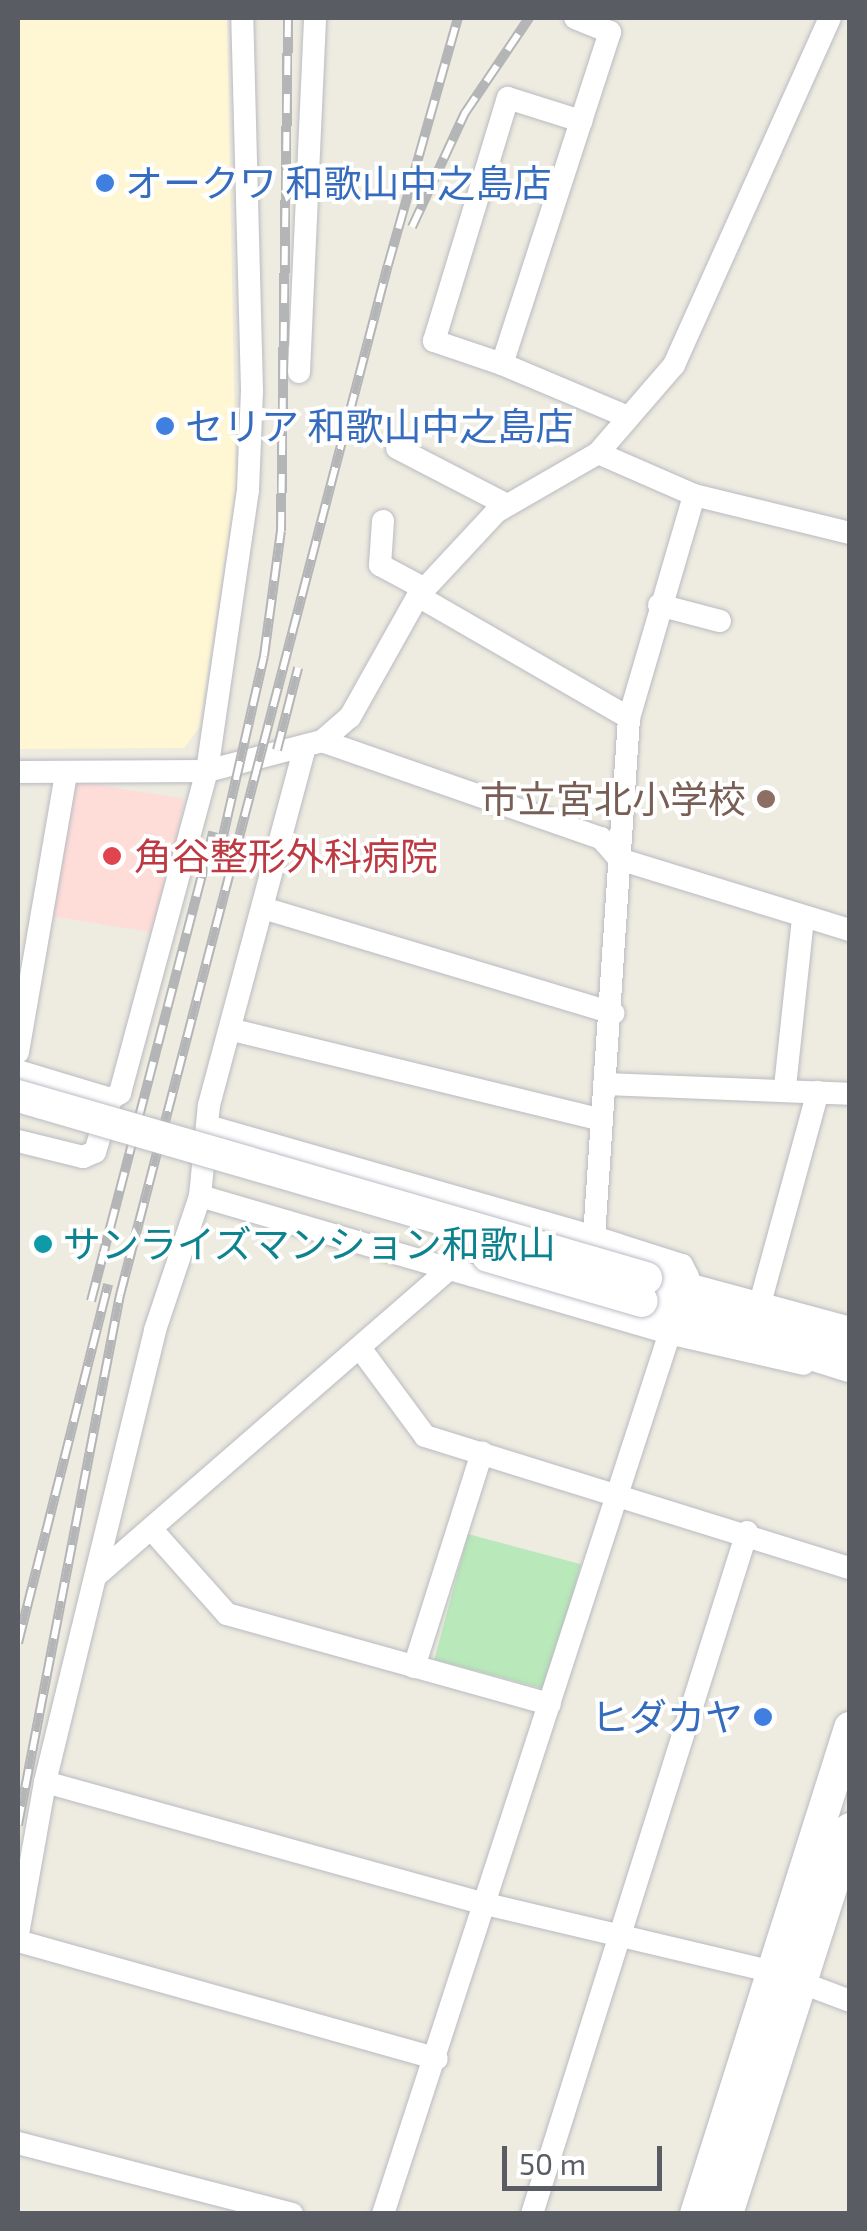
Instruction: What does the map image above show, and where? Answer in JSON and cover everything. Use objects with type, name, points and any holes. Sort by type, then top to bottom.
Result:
[{"type":"street","points":[[18,1141],[82,1157],[95,1152],[112,1099],[120,1093],[207,771],[228,666],[248,490],[252,390],[242,18]]},
{"type":"street","points":[[300,372],[315,18]]},
{"type":"street","points":[[502,364],[610,32],[575,18]]},
{"type":"street","points":[[18,772],[207,771],[314,744],[350,717],[421,592],[507,505],[598,453],[674,365],[830,18]]},
{"type":"street","points":[[581,121],[508,98],[434,341],[502,364],[628,417]]},
{"type":"street","points":[[404,447],[507,505]]},
{"type":"street","points":[[598,453],[694,495],[850,533]]},
{"type":"street","points":[[594,1236],[604,1084],[614,1013],[629,718],[694,495]]},
{"type":"street","points":[[384,522],[380,564],[629,718]]},
{"type":"street","points":[[659,605],[720,622]]},
{"type":"street","points":[[314,744],[600,838],[620,860],[850,930]]},
{"type":"street","points":[[314,744],[263,908],[208,1126],[200,1196],[155,1330],[45,1782],[18,1938],[437,2058]]},
{"type":"street","points":[[18,1052],[66,773]]},
{"type":"street","points":[[263,908],[614,1013]]},
{"type":"street","points":[[785,1087],[803,918]]},
{"type":"street","points":[[233,1030],[602,1120]]},
{"type":"street","points":[[18,1071],[112,1099]]},
{"type":"street","points":[[604,1084],[785,1087],[818,1092],[848,1086]]},
{"type":"street","points":[[759,1307],[818,1092]]},
{"type":"street","points":[[18,1096],[644,1290],[676,1311],[759,1307],[850,1333]]},
{"type":"street","points":[[18,1118],[644,1290]]},
{"type":"street","points":[[208,1126],[594,1236],[682,1265],[676,1311],[437,2058],[383,2214]]},
{"type":"street","points":[[200,1196],[451,1266],[676,1311],[850,1366]]},
{"type":"street","points":[[96,1576],[153,1532],[451,1266]]},
{"type":"street","points":[[360,1348],[425,1436],[747,1532],[850,1568]]},
{"type":"street","points":[[414,1667],[482,1452]]},
{"type":"street","points":[[153,1532],[227,1614],[550,1704]]},
{"type":"street","points":[[532,2214],[747,1532]]},
{"type":"street","points":[[727,2214],[850,1728]]},
{"type":"street","points":[[45,1782],[486,1904],[622,1934],[786,1979],[850,2001]]},
{"type":"street","points":[[696,2214],[786,1979],[850,1829]]},
{"type":"street","points":[[18,2143],[292,2214]]},
{"type":"shaded area","points":[[18,18],[227,18],[236,485],[199,728],[184,748],[18,749]]},
{"type":"shaded area","name":"角谷整形外科病院","points":[[73,781],[184,799],[162,934],[52,916]]},
{"type":"green space","points":[[468,1534],[581,1564],[547,1690],[434,1660]]},
{"type":"railway","points":[[219,854],[264,656],[281,531],[288,18]]},
{"type":"railway","points":[[18,1825],[120,1295],[388,265],[458,18]]},
{"type":"railway","points":[[412,227],[465,113],[529,18]]},
{"type":"railway","points":[[277,750],[298,668]]},
{"type":"railway","points":[[91,1301],[213,832]]},
{"type":"railway","points":[[18,1643],[108,1284]]},
{"type":"place","name":"オークワ 和歌山中之島店","points":[[105,183]]},
{"type":"place","name":"セリア 和歌山中之島店","points":[[165,426]]},
{"type":"place","name":"市立宮北小学校","points":[[766,799]]},
{"type":"place","name":"角谷整形外科病院","points":[[112,856]]},
{"type":"place","name":"サンライズマンション和歌山","points":[[43,1244]]},
{"type":"place","name":"ヒダカヤ","points":[[763,1717]]}]
